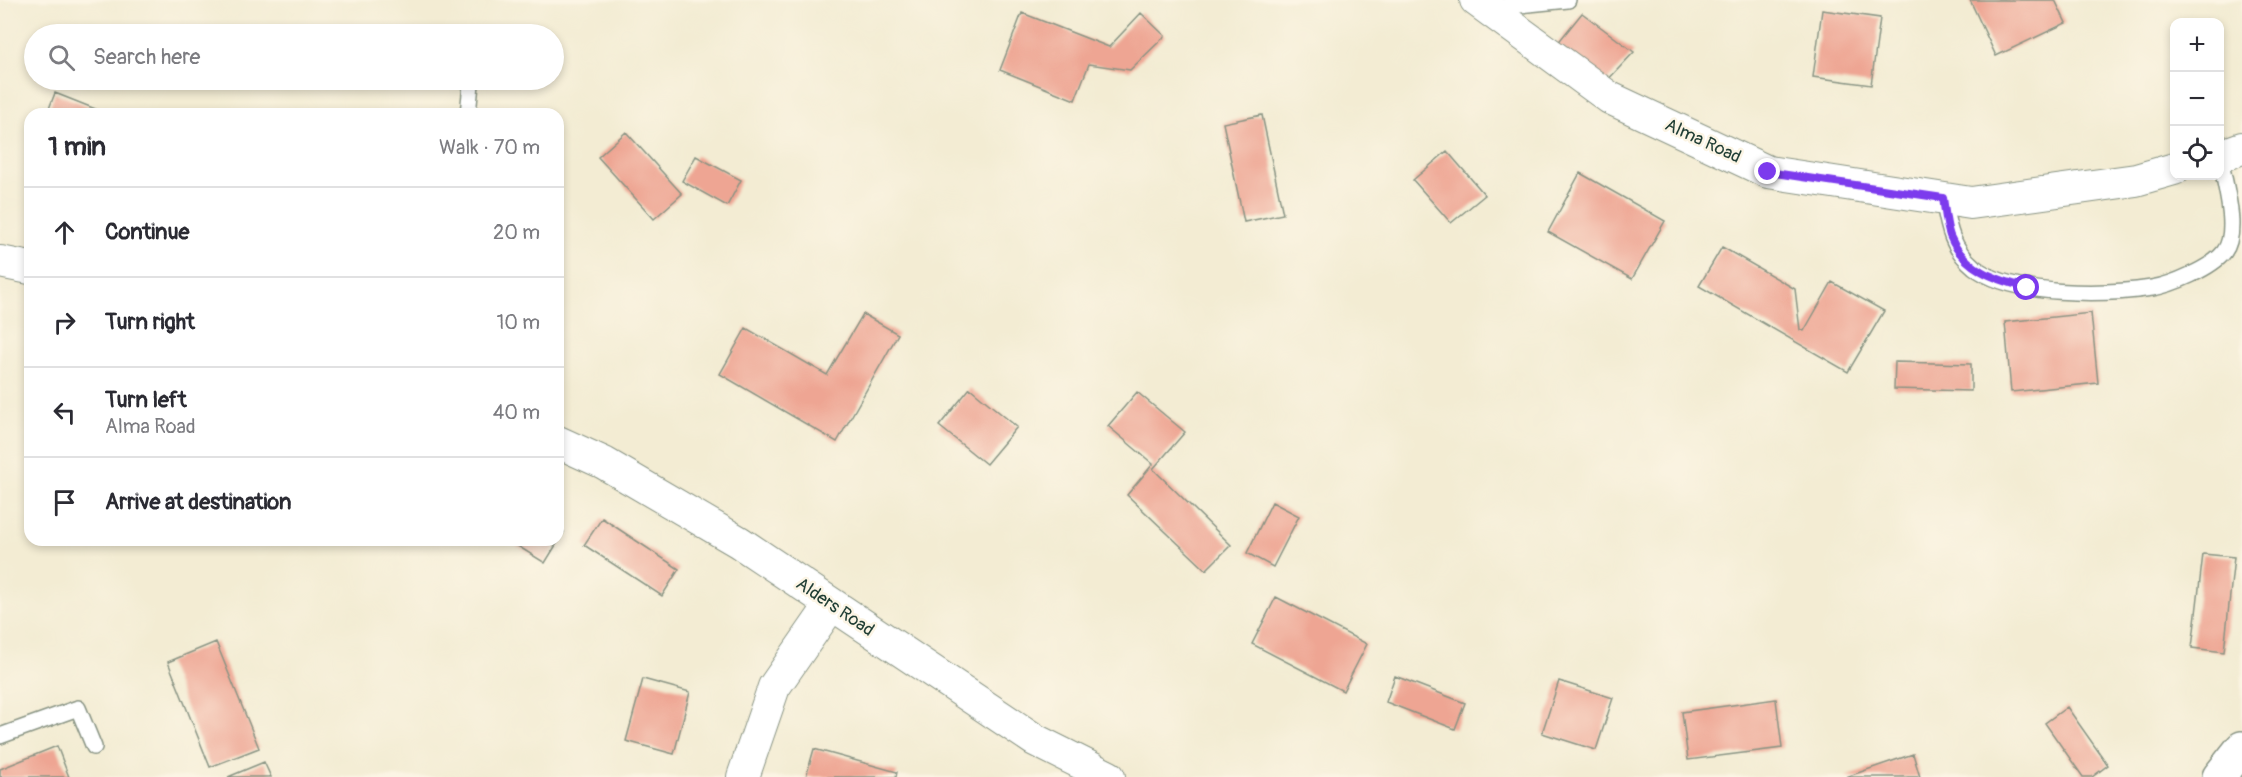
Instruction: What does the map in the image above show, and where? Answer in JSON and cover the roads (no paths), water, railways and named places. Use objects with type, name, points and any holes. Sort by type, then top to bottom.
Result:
[{"type":"street","name":"Alma Road","points":[[1482,4],[1610,98],[1768,172],[1971,203],[2136,180],[2170,170]]},
{"type":"street","points":[[2224,155],[2242,148]]},
{"type":"street","points":[[0,262],[24,267]]},
{"type":"street","name":"Alders Road","points":[[564,445],[604,464],[739,542],[1035,740],[1101,775]]},
{"type":"street","points":[[743,777],[774,687],[831,605]]},
{"type":"street","points":[[2219,777],[2242,748]]},
{"type":"lane","points":[[1482,4],[1568,0]]},
{"type":"lane","points":[[469,108],[470,90]]},
{"type":"lane","points":[[1943,198],[1950,236],[1959,252],[1974,267],[1994,279],[2027,288],[2073,293],[2153,288],[2188,276],[2208,265],[2224,252],[2230,238],[2231,221],[2224,180]]},
{"type":"lane","points":[[0,736],[78,708],[94,747]]}]
